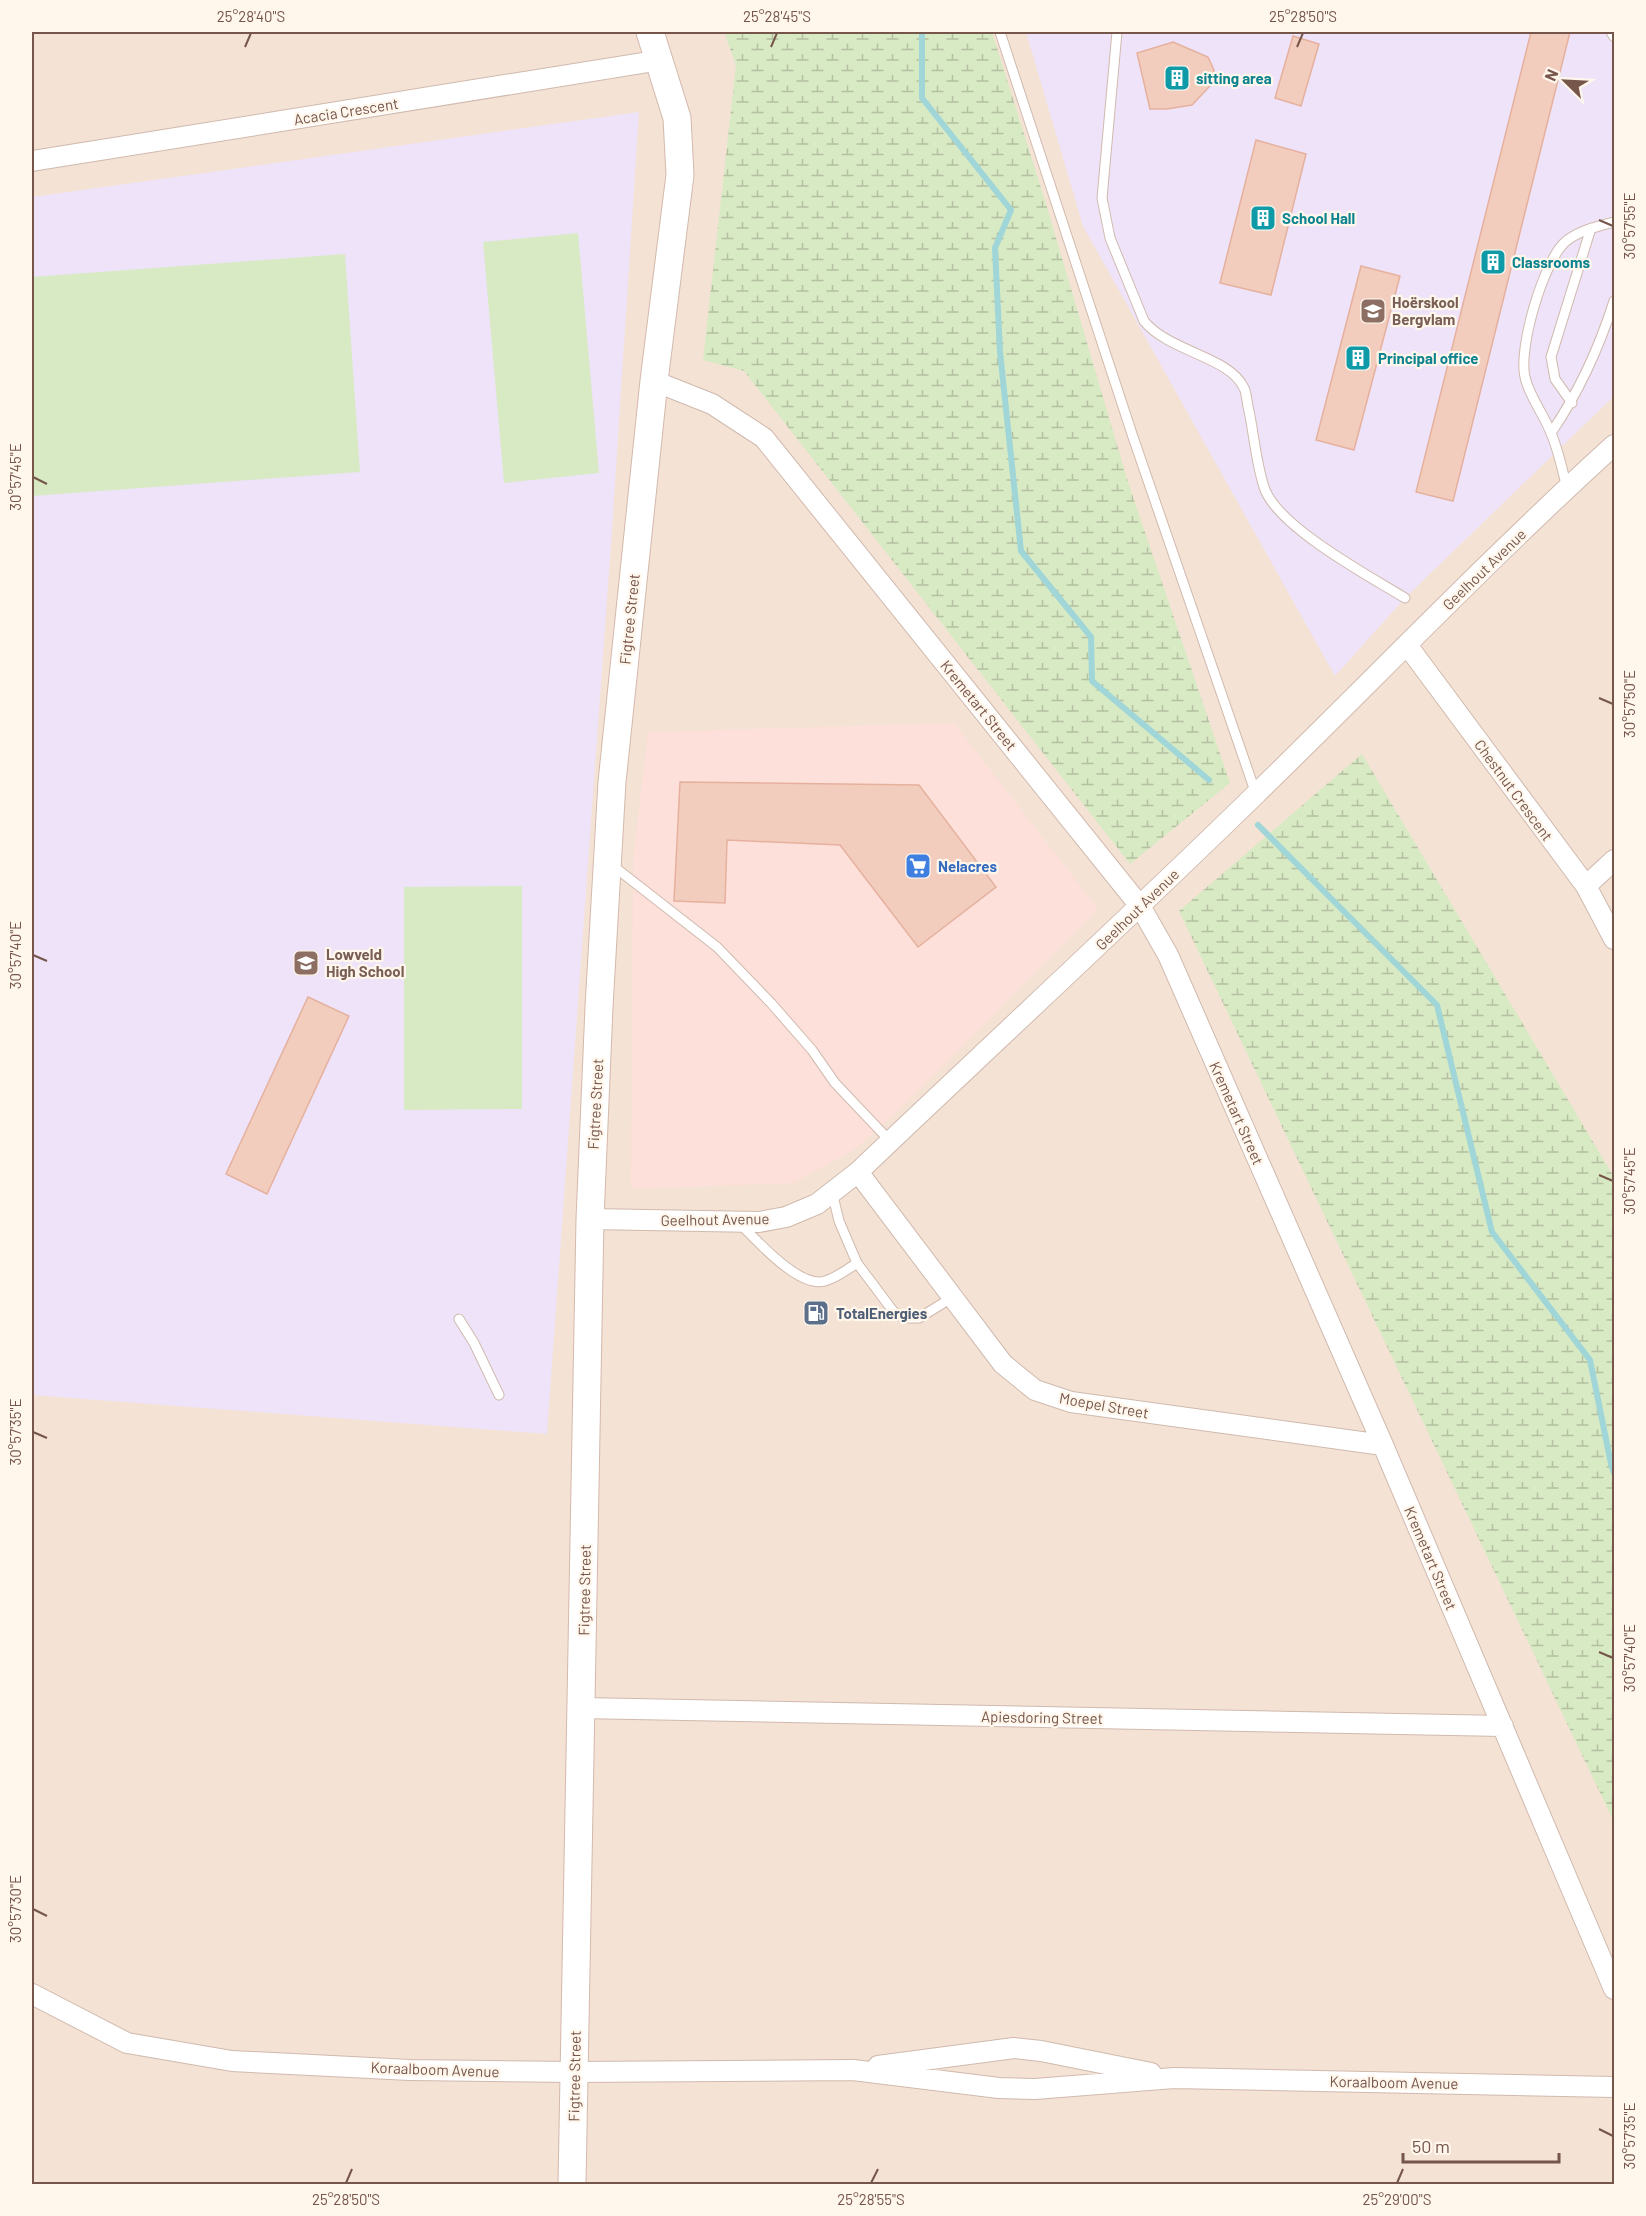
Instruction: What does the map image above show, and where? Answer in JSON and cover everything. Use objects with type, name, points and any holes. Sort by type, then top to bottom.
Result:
[{"type":"street","name":"Figtree Street","points":[[572,2184],[590,1219],[612,782],[654,381],[680,175],[677,118],[661,60],[650,32]]},
{"type":"street","name":"Acacia Crescent","points":[[32,161],[661,60]]},
{"type":"street","name":"Kremetart Street","points":[[654,381],[712,404],[764,438],[1140,906],[1168,955],[1383,1445],[1614,1989]]},
{"type":"street","name":"Geelhout Avenue","points":[[590,1219],[759,1222],[786,1217],[817,1204],[858,1172],[1140,906],[1567,488],[1614,445]]},
{"type":"street","name":"Chestnut Crescent","points":[[1407,645],[1586,886],[1614,939]]},
{"type":"street","points":[[1586,886],[1614,860]]},
{"type":"street","name":"Moepel Street","points":[[858,1172],[1003,1364],[1035,1390],[1071,1402],[1383,1445]]},
{"type":"street","name":"Apiesdoring Street","points":[[581,1708],[1503,1726]]},
{"type":"street","name":"Koraalboom Avenue","points":[[32,1994],[127,2043],[232,2061],[410,2070],[573,2072],[852,2070],[1014,2048],[1041,2050],[1174,2078]]},
{"type":"street","name":"Koraalboom Avenue","points":[[852,2070],[999,2088],[1035,2089],[1174,2078],[1614,2087]]},
{"type":"lane","points":[[1000,32],[1133,437],[1256,794]]},
{"type":"lane","points":[[1117,32],[1102,198],[1110,238],[1144,321],[1153,333],[1225,367],[1244,388],[1264,489],[1279,510],[1299,530],[1317,543],[1405,598]]},
{"type":"lane","points":[[1611,32],[1614,37]]},
{"type":"lane","points":[[1567,488],[1551,433],[1525,376],[1523,357],[1528,330],[1547,267],[1566,242],[1591,228],[1614,222]]},
{"type":"lane","points":[[1572,403],[1555,379],[1551,357],[1591,228]]},
{"type":"lane","points":[[1551,433],[1572,403],[1610,331],[1614,301]]},
{"type":"lane","points":[[608,861],[717,947],[778,1011],[812,1050],[835,1083],[890,1141]]},
{"type":"lane","points":[[832,1192],[839,1221],[857,1263],[893,1311],[903,1318],[919,1318],[953,1297]]},
{"type":"lane","points":[[738,1221],[790,1270],[805,1280],[824,1281],[857,1263]]},
{"type":"lane","points":[[459,1319],[474,1343],[499,1395]]},
{"type":"shaded area","points":[[32,32],[1614,32],[1614,2184],[32,2184]]},
{"type":"shaded area","name":"Hoërskool Bergvlam","points":[[1026,32],[1614,32],[1614,396],[1405,598],[1335,676],[1083,226]]},
{"type":"shaded area","name":"Lowveld High School","points":[[639,112],[612,530],[547,1434],[32,1395],[32,197]]},
{"type":"shaded area","name":"Nelacres","points":[[954,723],[1098,909],[898,1111],[855,1149],[794,1183],[631,1189],[633,862],[648,732]]},
{"type":"green space","points":[[724,32],[992,32],[1047,207],[1128,482],[1230,783],[1130,864],[744,371],[703,360],[736,65]]},
{"type":"green space","points":[[578,233],[599,473],[504,483],[483,242]]},
{"type":"green space","points":[[345,254],[360,472],[32,496],[32,277]]},
{"type":"green space","points":[[1362,754],[1614,1177],[1614,1822],[1179,911]]},
{"type":"green space","points":[[522,886],[522,1109],[404,1110],[404,887]]},
{"type":"building","name":"Classrooms","points":[[1531,32],[1570,32],[1453,501],[1416,492]]},
{"type":"building","points":[[1293,36],[1319,44],[1301,106],[1275,98]]},
{"type":"building","name":"sitting area","points":[[1173,42],[1208,57],[1214,70],[1210,86],[1192,105],[1150,109],[1137,53]]},
{"type":"building","name":"School Hall","points":[[1256,140],[1306,154],[1271,295],[1220,283]]},
{"type":"building","name":"Principal office","points":[[1361,266],[1400,276],[1354,450],[1316,440]]},
{"type":"building","name":"Nelacres","points":[[680,782],[919,785],[996,887],[918,947],[840,845],[727,840],[725,903],[674,901]]},
{"type":"building","points":[[308,997],[349,1016],[267,1194],[226,1174]]},
{"type":"waterway","points":[[922,32],[922,98],[1011,210],[995,248],[1000,352],[1021,551],[1091,637],[1092,681],[1209,780]]},
{"type":"waterway","points":[[1258,825],[1437,1005],[1492,1232],[1590,1360],[1614,1473]]},
{"type":"place","name":"sitting area","points":[[1177,78]]},
{"type":"place","name":"School Hall","points":[[1263,218]]},
{"type":"place","name":"Classrooms","points":[[1493,262]]},
{"type":"place","name":"Hoërskool Bergvlam","points":[[1373,311]]},
{"type":"place","name":"Principal office","points":[[1358,358]]},
{"type":"place","name":"Nelacres","points":[[918,866]]},
{"type":"place","name":"Lowveld High School","points":[[306,963]]},
{"type":"place","name":"TotalEnergies","points":[[816,1313]]}]
